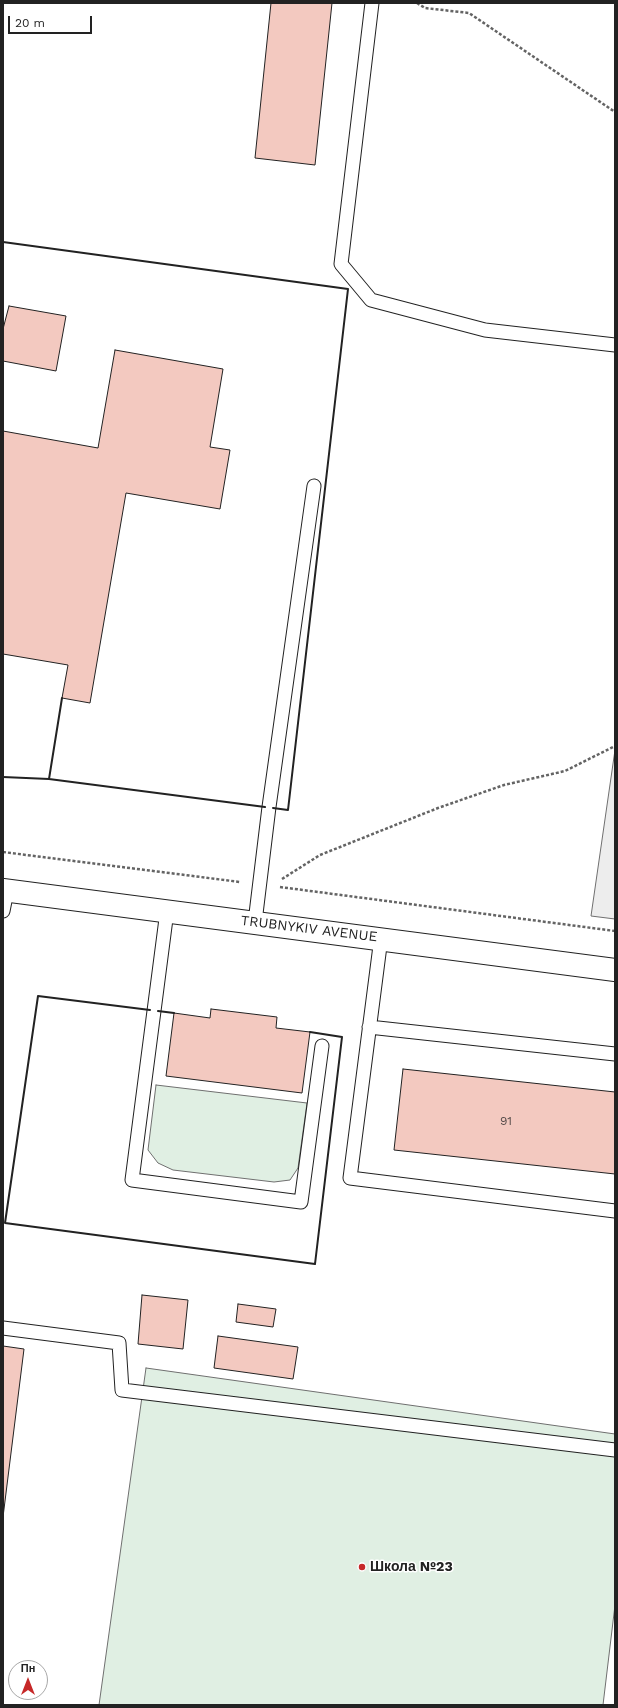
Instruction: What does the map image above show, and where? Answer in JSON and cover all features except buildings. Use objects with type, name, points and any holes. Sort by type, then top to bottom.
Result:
[{"type":"main road","name":"TRUBNYKIV AVENUE","points":[[4,898],[167,911],[615,970]]},
{"type":"lane","points":[[372,3],[341,264],[372,300],[485,330],[615,345]]},
{"type":"lane","points":[[255,922],[265,885],[314,486]]},
{"type":"lane","points":[[167,911],[132,1180],[301,1202],[322,1046]]},
{"type":"lane","points":[[381,938],[350,1178],[615,1211]]},
{"type":"lane","points":[[369,1027],[615,1054]]},
{"type":"lane","points":[[3,1328],[119,1343],[122,1390],[615,1450]]},
{"type":"path","points":[[417,3],[425,8],[468,13],[615,112]]},
{"type":"path","points":[[265,885],[320,855],[438,808],[504,785],[565,771],[615,746]]},
{"type":"path","points":[[3,852],[615,930]]},
{"type":"green space","points":[[156,1085],[307,1103],[298,1168],[290,1180],[274,1182],[173,1170],[158,1163],[148,1150]]},
{"type":"green space","name":"Школа №23","points":[[146,1368],[615,1434],[615,1605],[603,1705],[99,1705]]},
{"type":"shaded area","points":[[615,750],[615,919],[591,916]]},
{"type":"wall","points":[[3,242],[348,289],[288,810],[273,808]]},
{"type":"wall","points":[[49,779],[62,698]]},
{"type":"wall","points":[[3,777],[49,779],[265,807]]},
{"type":"wall","points":[[150,1010],[38,996],[5,1223],[315,1264],[342,1037],[310,1032]]},
{"type":"wall","points":[[158,1011],[174,1013]]},
{"type":"place","name":"Школа №23","points":[[362,1567]]}]
